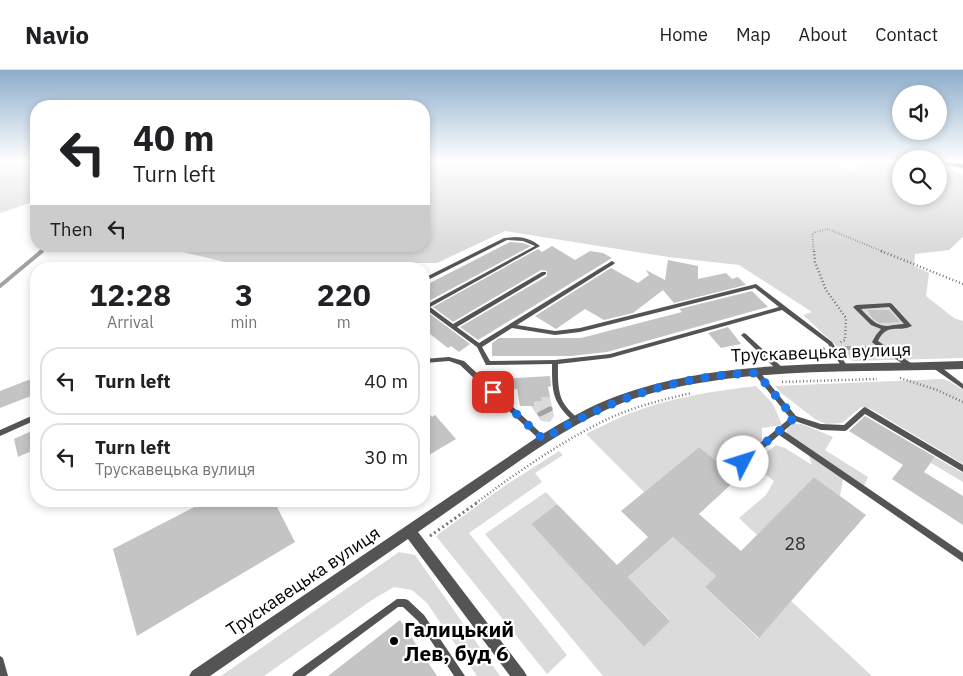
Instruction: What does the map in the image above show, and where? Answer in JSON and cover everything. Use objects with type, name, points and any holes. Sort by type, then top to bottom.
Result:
[{"type":"street","name":"Трускавецька вулиця","points":[[197,676],[543,439],[576,420],[621,399],[663,386],[734,374],[963,365]]},
{"type":"street","points":[[410,530],[519,676]]},
{"type":"lane","points":[[430,277],[506,239],[516,238],[531,241],[538,246],[430,303]]},
{"type":"lane","points":[[479,346],[612,263]]},
{"type":"lane","points":[[453,327],[544,273]]},
{"type":"lane","points":[[511,326],[555,333],[580,330],[756,286],[832,346],[846,369]]},
{"type":"lane","points":[[884,328],[873,324],[856,307],[890,305],[909,326],[884,328],[879,332],[875,342],[914,367]]},
{"type":"lane","points":[[430,310],[479,346],[488,363],[555,362],[610,356],[783,308]]},
{"type":"lane","points":[[744,336],[783,371]]},
{"type":"lane","points":[[430,361],[449,359],[462,363],[543,439]]},
{"type":"lane","points":[[555,362],[556,393],[562,408],[576,420]]},
{"type":"lane","points":[[935,366],[963,387]]},
{"type":"lane","points":[[757,373],[763,383],[794,418],[821,427],[845,428],[866,410],[963,469]]},
{"type":"lane","points":[[743,462],[794,418]]},
{"type":"lane","points":[[0,433],[30,420]]},
{"type":"lane","points":[[779,432],[963,558]]},
{"type":"lane","points":[[296,676],[397,603],[405,603],[421,618],[460,676]]},
{"type":"lane","points":[[0,661],[2,676]]},
{"type":"path","points":[[832,346],[845,340],[846,318],[826,290],[820,276],[815,262],[812,233],[828,229],[963,284]]},
{"type":"path","points":[[891,378],[920,378]]},
{"type":"path","points":[[900,378],[937,390],[963,402]]},
{"type":"path","points":[[763,383],[882,379]]},
{"type":"path","points":[[420,544],[536,461],[576,436],[613,417],[659,401],[694,392]]},
{"type":"shaded area","points":[[0,190],[30,190],[30,203],[0,213]]},
{"type":"shaded area","points":[[430,190],[892,190],[892,205],[947,205],[947,190],[963,190],[963,237],[949,250],[915,254],[914,266],[929,273],[926,296],[954,318],[963,321],[963,358],[853,361],[803,315],[812,312],[739,265],[668,257],[505,231],[437,263],[225,262],[182,252],[430,252]]},
{"type":"shaded area","points":[[942,379],[963,390],[963,464],[871,409],[861,407],[842,423],[826,424],[815,419],[781,393],[775,386]]},
{"type":"shaded area","points":[[756,386],[773,404],[782,425],[762,428],[762,442],[718,462],[699,447],[644,492],[586,434],[643,408],[675,399]]},
{"type":"shaded area","points":[[541,397],[550,397],[554,416],[550,422],[541,421],[531,406],[534,405],[534,402],[541,401]]},
{"type":"shaded area","points":[[791,424],[802,424],[833,437],[825,450],[868,477],[864,486],[844,474],[840,496],[814,477],[757,535],[739,518],[766,495],[774,481],[761,471],[758,459],[776,445],[785,448],[812,465],[808,453],[786,434]]},
{"type":"shaded area","points":[[559,451],[563,455],[535,473],[542,482],[469,533],[567,655],[547,674],[436,536],[500,489]]},
{"type":"shaded area","points":[[935,457],[963,473],[963,482],[931,463]]},
{"type":"shaded area","points":[[546,492],[557,504],[531,524],[644,647],[670,620],[628,577],[673,537],[716,576],[705,587],[758,638],[791,601],[872,676],[603,676],[485,534]]},
{"type":"shaded area","points":[[399,552],[415,555],[500,676],[477,676],[427,603],[412,590],[394,587],[372,600],[264,676],[221,676]]},
{"type":"building","points":[[510,242],[531,246],[430,300],[430,283]]},
{"type":"building","points":[[552,246],[575,260],[590,251],[603,253],[612,258],[478,340],[460,327],[547,276],[547,271],[541,270],[453,322],[433,307],[538,249],[542,252]]},
{"type":"building","points":[[668,260],[698,266],[698,279],[726,273],[732,279],[738,277],[746,285],[674,303],[663,290],[633,313],[604,320],[585,309],[556,329],[535,316],[611,268],[638,283],[649,275],[646,270],[665,280]]},
{"type":"building","points":[[752,291],[768,307],[607,352],[571,356],[492,356],[492,343],[499,338],[581,338],[682,312],[679,309]]},
{"type":"building","points":[[867,310],[889,310],[900,322],[880,323],[873,319]]},
{"type":"building","points":[[430,314],[470,344],[459,352],[451,346],[448,348],[430,334]]},
{"type":"building","points":[[728,327],[741,344],[721,348],[708,333]]},
{"type":"building","points":[[550,376],[551,386],[548,387],[550,397],[541,397],[542,401],[534,402],[534,406],[520,406],[517,389],[501,390],[499,379]]},
{"type":"building","points":[[30,379],[30,396],[0,408],[0,391]]},
{"type":"building","points":[[430,415],[432,417],[435,415],[456,439],[430,454]]},
{"type":"building","points":[[865,416],[935,457],[924,472],[963,496],[963,525],[892,479],[903,465],[849,431]]},
{"type":"building","points":[[30,432],[30,452],[18,457],[14,439]]},
{"type":"building","points":[[699,447],[738,478],[699,514],[741,551],[814,477],[866,515],[759,638],[705,587],[716,576],[673,537],[628,577],[670,621],[644,647],[531,524],[557,504],[617,565],[648,537],[621,511]]},
{"type":"building","points":[[194,507],[277,507],[295,542],[137,636],[113,549]]},
{"type":"building","name":"Галицький Лев, буд 6","points":[[400,620],[437,676],[328,676]]},
{"type":"waterway","points":[[0,286],[41,252]]},
{"type":"waterway","points":[[844,348],[878,348]]},
{"type":"waterway","points":[[540,414],[550,409]]},
{"type":"place","name":"Галицький Лев, буд 6","points":[[394,641]]},
{"type":"route","points":[[493,392],[543,439],[593,411],[621,399],[663,386],[714,376],[757,373],[763,383],[794,418],[743,462]]}]
